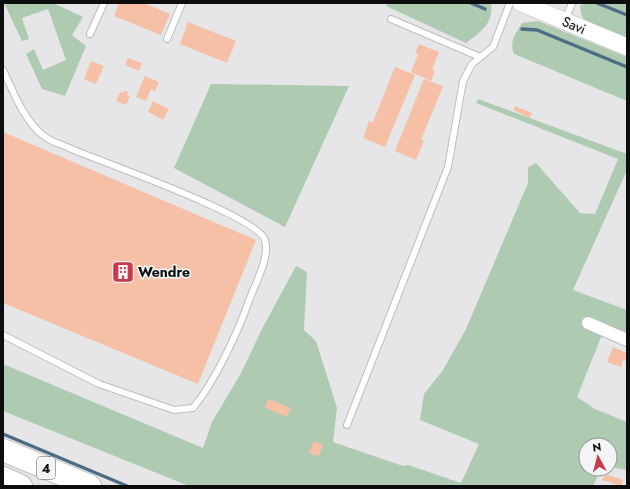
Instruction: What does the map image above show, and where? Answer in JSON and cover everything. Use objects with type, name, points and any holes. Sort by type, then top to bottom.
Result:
[{"type":"highway","name":"4","points":[[3,450],[90,486]]},
{"type":"highway","name":"4","points":[[3,478],[21,486]]},
{"type":"street","name":"Savi","points":[[521,3],[627,47]]},
{"type":"street","points":[[588,323],[627,340]]},
{"type":"lane","points":[[90,34],[104,3]]},
{"type":"lane","points":[[167,39],[182,3]]},
{"type":"lane","points":[[347,425],[448,167],[463,81],[472,64],[492,47],[510,3]]},
{"type":"lane","points":[[564,21],[572,3]]},
{"type":"lane","points":[[391,18],[480,57]]},
{"type":"lane","points":[[3,70],[29,120],[45,137],[96,160],[215,206],[255,228],[265,238],[266,248],[263,263],[244,315],[206,393],[193,408],[174,410],[99,384],[3,335]]},
{"type":"green space","points":[[4,3],[53,3],[83,17],[72,35],[86,46],[65,96],[42,89],[26,54],[34,49],[43,70],[66,60],[48,9],[22,18],[29,39],[22,41]]},
{"type":"green space","points":[[387,3],[491,3],[491,10],[488,22],[485,26],[477,35],[466,43],[386,6]]},
{"type":"green space","points":[[584,3],[627,3],[627,38],[585,21],[581,14],[580,6]]},
{"type":"green space","points":[[538,21],[627,57],[627,101],[514,54],[512,42],[522,23]]},
{"type":"green space","points":[[211,84],[349,86],[285,227],[174,168]]},
{"type":"green space","points":[[478,99],[627,154],[627,170],[573,290],[627,310],[627,335],[583,317],[581,324],[602,335],[577,397],[595,409],[627,422],[627,470],[618,468],[618,437],[578,437],[578,477],[597,477],[593,486],[189,486],[3,411],[3,364],[203,448],[212,422],[241,373],[263,327],[296,266],[307,272],[304,330],[316,341],[337,408],[333,442],[403,466],[408,465],[461,483],[479,444],[420,420],[424,394],[443,370],[466,329],[528,183],[528,167],[536,163],[580,213],[595,214],[618,159],[476,103]]},
{"type":"building","points":[[119,3],[144,3],[170,14],[161,35],[114,16]]},
{"type":"building","points":[[188,22],[236,41],[227,63],[180,44]]},
{"type":"building","points":[[419,44],[439,52],[432,69],[435,71],[431,81],[411,72],[418,54],[415,53]]},
{"type":"building","points":[[128,58],[142,63],[139,71],[125,65]]},
{"type":"building","points":[[91,61],[104,66],[96,84],[84,79]]},
{"type":"building","points":[[395,67],[415,75],[385,147],[363,138],[369,121],[373,122]]},
{"type":"building","points":[[145,76],[159,82],[155,91],[151,89],[146,101],[136,97]]},
{"type":"building","points":[[424,79],[443,86],[421,140],[424,141],[416,160],[395,151]]},
{"type":"building","points":[[124,90],[128,92],[127,95],[130,96],[126,105],[116,101],[120,92],[123,93]]},
{"type":"building","points":[[153,101],[169,109],[163,120],[148,112]]},
{"type":"building","points":[[515,106],[532,113],[530,118],[513,110]]},
{"type":"building","name":"Wendre","points":[[3,132],[256,240],[198,384],[3,303]]},
{"type":"building","points":[[613,347],[627,353],[626,361],[623,360],[621,367],[607,362]]},
{"type":"building","points":[[268,399],[291,408],[287,417],[265,408]]},
{"type":"building","points":[[314,441],[323,444],[319,456],[309,453]]},
{"type":"building","points":[[604,477],[614,477],[623,480],[621,486],[602,480]]},
{"type":"waterway","points":[[471,3],[485,9]]},
{"type":"waterway","points":[[597,3],[627,15]]},
{"type":"waterway","points":[[522,29],[537,30],[627,67]]},
{"type":"waterway","points":[[3,434],[127,486]]},
{"type":"place","name":"Wendre","points":[[123,272]]}]
